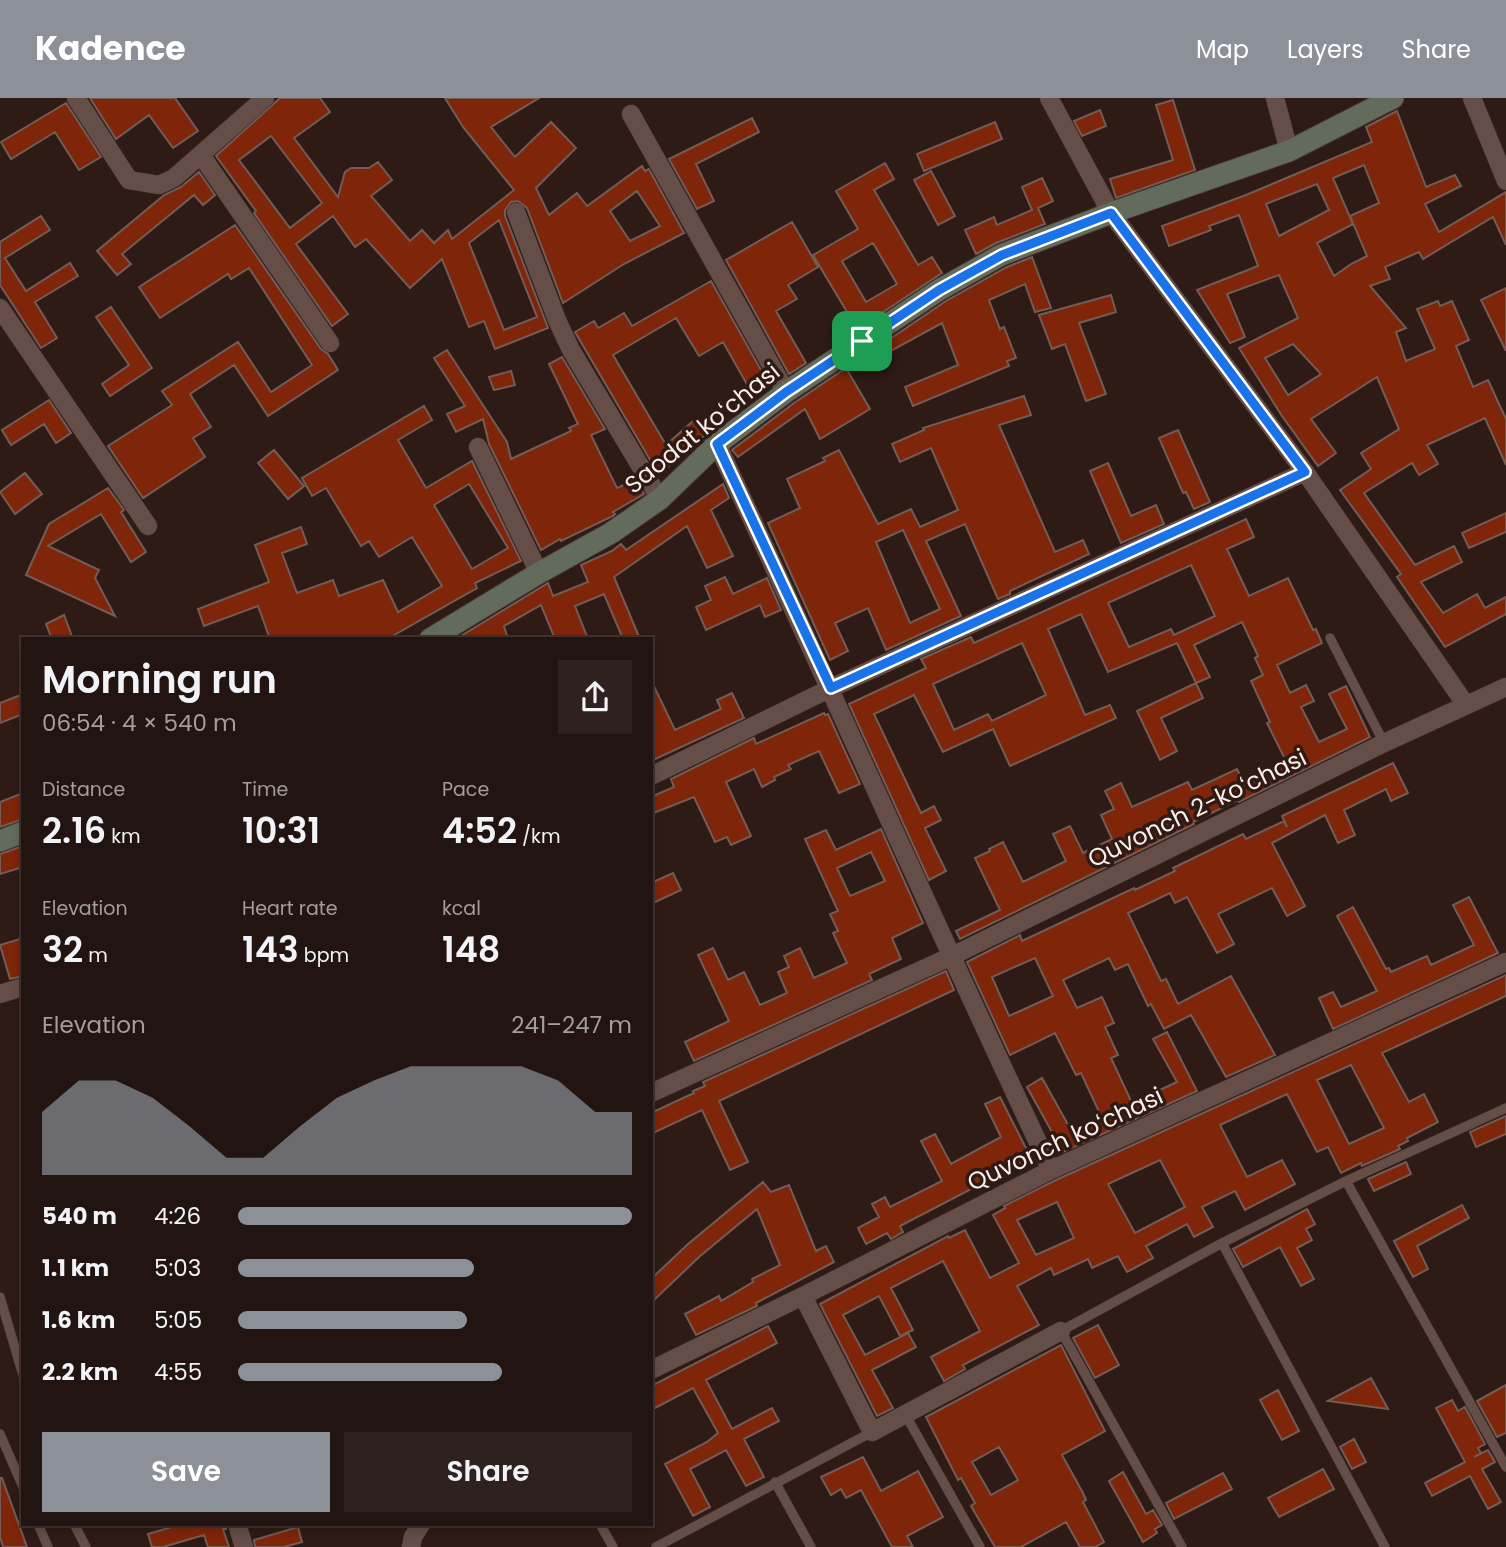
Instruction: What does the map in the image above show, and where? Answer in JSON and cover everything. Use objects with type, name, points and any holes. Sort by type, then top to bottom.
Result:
[{"type":"street","points":[[76,98],[129,180],[159,185],[174,178],[265,98]]},
{"type":"street","points":[[1049,98],[1111,213],[1305,472],[1466,705]]},
{"type":"street","points":[[1275,98],[1289,151]]},
{"type":"street","name":"Saodat koʻchasi","points":[[433,637],[611,533],[660,499],[717,444],[786,392],[939,290],[1002,255],[1111,213],[1289,151],[1394,98]]},
{"type":"street","points":[[1472,98],[1506,181]]},
{"type":"street","points":[[631,114],[786,392]]},
{"type":"street","points":[[201,155],[330,343]]},
{"type":"street","points":[[516,212],[571,350],[660,499]]},
{"type":"street","points":[[0,308],[148,526]]},
{"type":"street","points":[[717,444],[831,688],[950,957],[1051,1170]]},
{"type":"street","points":[[478,447],[539,573]]},
{"type":"street","points":[[653,775],[831,688],[1305,472]]},
{"type":"street","name":"Quvonch 2-koʻchasi","points":[[653,1092],[950,957],[1384,743],[1506,687]]},
{"type":"street","points":[[0,841],[21,833]]},
{"type":"street","name":"Quvonch koʻchasi","points":[[653,1369],[1051,1170],[1506,962]]},
{"type":"street","points":[[0,994],[21,988]]},
{"type":"street","points":[[803,1296],[872,1432],[1061,1331]]},
{"type":"street","points":[[238,1526],[244,1547]]},
{"type":"street","points":[[411,1547],[420,1526]]},
{"type":"lane","points":[[1330,638],[1384,743]]},
{"type":"lane","points":[[1182,1547],[1061,1331],[1222,1243],[1346,1181],[1506,1108]]},
{"type":"lane","points":[[1346,1181],[1506,1467]]},
{"type":"lane","points":[[1222,1243],[1385,1547]]},
{"type":"lane","points":[[0,1297],[21,1368]]},
{"type":"lane","points":[[905,1414],[980,1547]]},
{"type":"lane","points":[[656,1547],[872,1432]]},
{"type":"lane","points":[[0,1434],[21,1482]]},
{"type":"lane","points":[[775,1482],[811,1547]]},
{"type":"lane","points":[[39,1526],[48,1547]]},
{"type":"lane","points":[[75,1526],[86,1547]]},
{"type":"lane","points":[[601,1526],[613,1547]]},
{"type":"building","points":[[90,98],[175,98],[198,131],[173,148],[149,115],[116,139]]},
{"type":"building","points":[[280,98],[320,98],[330,112],[294,138],[338,197],[345,172],[351,168],[369,168],[378,162],[392,180],[371,196],[410,241],[422,230],[434,243],[448,230],[452,239],[514,190],[463,127],[445,98],[539,98],[491,127],[515,157],[551,122],[576,148],[536,188],[549,215],[577,193],[587,206],[642,166],[645,171],[649,169],[684,233],[624,264],[563,303],[527,208],[518,201],[511,202],[505,210],[505,216],[548,328],[495,349],[484,321],[469,327],[442,259],[410,288],[366,239],[355,247],[333,216],[296,244],[348,314],[332,326],[216,156]],"holes":[[[271,136],[322,203],[290,228],[239,160]],[[637,191],[660,226],[630,241],[610,211]],[[499,220],[537,317],[504,330],[469,243]]]},
{"type":"building","points":[[1173,100],[1195,170],[1116,198],[1110,179],[1173,160],[1156,105]]},
{"type":"building","points":[[66,103],[101,157],[79,170],[55,132],[11,159],[1,142]]},
{"type":"building","points":[[1100,110],[1106,126],[1082,136],[1074,121]]},
{"type":"building","points":[[1397,111],[1426,187],[1455,175],[1461,186],[1425,204],[1439,232],[1506,192],[1506,245],[1493,217],[1423,259],[1419,252],[1385,267],[1390,279],[1370,286],[1406,328],[1396,332],[1406,361],[1435,349],[1417,309],[1438,301],[1440,306],[1452,301],[1469,340],[1456,346],[1473,387],[1488,380],[1506,419],[1506,465],[1485,418],[1427,445],[1438,464],[1419,475],[1412,463],[1364,493],[1415,565],[1454,546],[1462,562],[1421,582],[1443,613],[1477,594],[1485,608],[1506,597],[1506,614],[1445,647],[1397,577],[1401,574],[1340,490],[1371,469],[1361,453],[1399,429],[1377,377],[1311,419],[1336,453],[1318,466],[1239,348],[1298,318],[1279,275],[1227,294],[1245,337],[1230,343],[1197,290],[1258,266],[1239,215],[1209,226],[1211,230],[1169,246],[1162,226],[1246,195],[1372,142],[1366,127]],"holes":[[[1364,165],[1379,203],[1350,216],[1367,256],[1334,276],[1317,243],[1353,224],[1333,178]],[[1317,184],[1329,210],[1279,236],[1266,204]],[[1293,344],[1321,374],[1288,395],[1265,358]]]},
{"type":"building","points":[[752,118],[759,132],[696,164],[714,201],[697,209],[669,159]]},
{"type":"building","points":[[995,122],[1002,139],[924,171],[917,154]]},
{"type":"building","points":[[885,163],[894,179],[874,190],[918,265],[932,257],[942,273],[856,327],[813,255],[858,229],[836,191]],"holes":[[[873,243],[897,284],[866,302],[842,261]]]},
{"type":"building","points":[[931,171],[955,216],[938,225],[914,180]]},
{"type":"building","points":[[199,172],[215,195],[203,205],[194,195],[122,254],[131,264],[117,275],[97,251],[164,195],[181,187]]},
{"type":"building","points":[[1042,178],[1053,201],[1038,208],[1045,224],[996,243],[976,254],[965,230],[994,217],[997,225],[1032,210],[1022,187]]},
{"type":"building","points":[[41,216],[50,230],[5,258],[26,291],[70,263],[78,276],[35,302],[57,338],[41,348],[0,285],[0,242]]},
{"type":"building","points":[[792,222],[818,267],[788,285],[797,299],[776,311],[806,363],[789,374],[726,260]]},
{"type":"building","points":[[235,225],[338,370],[268,416],[234,365],[190,394],[211,427],[193,438],[205,457],[143,498],[108,446],[172,405],[162,391],[238,342],[271,392],[312,365],[249,268],[231,279],[228,274],[160,318],[139,287]]},
{"type":"building","points":[[1032,257],[1051,308],[1035,312],[1025,284],[989,300],[1000,329],[1004,327],[1016,358],[1007,361],[1009,366],[913,406],[905,387],[958,365],[942,323],[889,352],[884,343],[946,301],[1007,267]]},
{"type":"building","points":[[711,281],[766,379],[749,388],[723,342],[699,356],[676,318],[613,355],[666,445],[693,421],[705,435],[659,475],[575,332],[594,321],[598,328],[624,313],[632,326]]},
{"type":"building","points":[[1506,288],[1506,351],[1481,300]]},
{"type":"building","points":[[1111,295],[1116,312],[1079,323],[1106,394],[1086,401],[1065,344],[1052,349],[1039,315]]},
{"type":"building","points":[[111,307],[152,368],[110,396],[102,384],[129,365],[96,317]]},
{"type":"building","points":[[447,350],[507,442],[511,459],[571,431],[569,428],[578,424],[549,364],[562,357],[605,429],[591,435],[617,488],[635,480],[644,494],[613,512],[613,516],[541,550],[489,444],[483,419],[456,432],[447,414],[465,406],[434,358]]},
{"type":"building","points":[[846,368],[870,409],[820,439],[805,409],[738,457],[732,450],[794,403]]},
{"type":"building","points":[[511,371],[515,385],[494,390],[489,377]]},
{"type":"building","points":[[1024,396],[1031,415],[999,425],[1055,552],[1083,540],[1089,554],[998,599],[965,524],[926,541],[961,616],[886,650],[868,608],[835,623],[848,651],[830,660],[768,523],[800,508],[787,479],[825,461],[823,458],[839,450],[878,524],[911,509],[920,527],[958,510],[931,448],[900,462],[892,444],[924,430],[923,428]],"holes":[[[903,530],[940,609],[910,623],[876,542]]]},
{"type":"building","points":[[49,400],[71,433],[56,443],[44,424],[11,445],[2,430]]},
{"type":"building","points":[[424,406],[432,420],[398,440],[426,488],[472,461],[521,561],[475,583],[477,588],[391,637],[269,637],[258,606],[204,626],[198,609],[269,582],[255,545],[301,527],[307,544],[282,553],[297,593],[333,580],[339,596],[383,580],[398,612],[442,586],[412,537],[379,557],[369,541],[361,546],[326,488],[312,496],[302,478]],"holes":[[[469,484],[508,548],[472,569],[434,505]]]},
{"type":"building","points":[[1178,430],[1210,502],[1194,509],[1186,492],[1183,493],[1159,438]]},
{"type":"building","points":[[274,450],[304,486],[288,499],[258,463]]},
{"type":"building","points":[[1108,463],[1131,516],[1156,505],[1164,524],[1121,543],[1090,471]]},
{"type":"building","points":[[25,473],[42,494],[15,514],[0,492]]},
{"type":"building","points":[[723,484],[729,498],[711,510],[733,556],[707,568],[687,526],[614,577],[639,637],[622,637],[604,594],[575,606],[587,637],[554,637],[541,605],[504,626],[507,637],[459,637],[548,583],[553,596],[588,582],[581,565],[621,544],[626,550]]},
{"type":"building","points":[[108,488],[124,510],[121,512],[146,552],[131,562],[101,514],[48,546],[99,570],[95,578],[115,616],[26,575],[49,524]]},
{"type":"building","points":[[1506,513],[1506,532],[1469,548],[1462,533]]},
{"type":"building","points":[[1246,519],[1254,537],[1227,549],[1249,596],[1288,578],[1322,643],[1277,665],[1290,693],[1306,685],[1314,701],[1301,707],[1319,742],[1347,729],[1329,694],[1346,686],[1370,737],[960,939],[956,931],[1000,910],[975,858],[990,851],[989,849],[1003,842],[1023,882],[1066,861],[1053,834],[1070,826],[1083,853],[1112,839],[1101,815],[1114,809],[1105,791],[1121,783],[1132,807],[1188,782],[1192,790],[1237,769],[1243,781],[1286,761],[1267,723],[1270,722],[1251,681],[1263,675],[1255,658],[1258,656],[1242,622],[1194,645],[1210,677],[1196,683],[1177,643],[1108,672],[1081,614],[1048,629],[1085,715],[1110,705],[1116,718],[1010,766],[993,729],[943,752],[914,695],[874,714],[921,813],[934,806],[941,820],[925,828],[946,871],[929,880],[849,704],[926,668],[921,659],[971,637],[974,643]],"holes":[[[1191,565],[1215,616],[1174,635],[1171,629],[1129,647],[1108,603]],[[1022,643],[1046,695],[992,721],[988,714],[954,730],[933,684]]]},
{"type":"building","points":[[725,577],[733,594],[767,578],[781,610],[765,617],[760,605],[706,630],[696,607],[711,600],[705,586]]},
{"type":"building","points":[[64,615],[72,637],[51,637],[46,624]]},
{"type":"building","points":[[1196,683],[1203,698],[1161,718],[1177,751],[1160,760],[1137,711]]},
{"type":"building","points":[[653,684],[675,730],[721,709],[717,700],[732,693],[744,718],[653,760]]},
{"type":"building","points":[[21,695],[21,715],[0,723],[0,703]]},
{"type":"building","points":[[824,713],[828,714],[860,784],[839,793],[819,751],[788,765],[791,769],[774,777],[775,780],[762,787],[754,769],[726,782],[751,836],[731,845],[727,837],[715,842],[694,797],[653,813],[653,796],[674,787],[671,779],[754,738],[756,744]]},
{"type":"building","points":[[1393,763],[1408,793],[1391,801],[1386,789],[1344,810],[1355,835],[1338,843],[1325,815],[1272,843],[1305,906],[1287,916],[1272,888],[1218,914],[1234,944],[1217,953],[1187,897],[1175,903],[1170,893],[1128,913],[1161,981],[1166,979],[1178,1004],[1231,976],[1275,1055],[1226,1077],[1191,1015],[1164,1029],[1151,1004],[1148,1006],[1128,964],[1115,970],[1109,958],[1063,980],[1077,1008],[1102,997],[1114,1023],[1105,1027],[1118,1055],[1111,1058],[1132,1103],[1177,1082],[1153,1039],[1167,1032],[1197,1091],[1063,1152],[1027,1087],[1042,1078],[1071,1130],[1101,1116],[1081,1073],[1076,1075],[1055,1033],[1010,1055],[967,962],[1020,935],[1022,941],[1134,888],[1135,890],[1243,834],[1246,839],[1284,821],[1287,827],[1282,816]],"holes":[[[1035,958],[1053,996],[1009,1016],[992,977]]]},
{"type":"building","points":[[21,794],[21,820],[0,827],[0,802]]},
{"type":"building","points":[[881,829],[923,923],[892,938],[901,959],[869,974],[872,980],[694,1061],[685,1042],[729,1021],[698,955],[713,948],[728,980],[744,972],[760,1005],[787,993],[778,972],[789,967],[784,956],[800,948],[814,978],[847,963],[833,933],[838,931],[830,914],[838,911],[805,839],[826,830],[836,850]],"holes":[[[871,852],[885,881],[850,896],[837,868]]]},
{"type":"building","points":[[21,847],[21,868],[0,874],[0,854]]},
{"type":"building","points":[[673,873],[681,890],[653,903],[653,882]]},
{"type":"building","points":[[1469,897],[1498,953],[1333,1029],[1319,998],[1333,992],[1341,1007],[1377,991],[1337,916],[1353,907],[1386,969],[1389,968],[1391,972],[1427,956],[1431,965],[1474,945],[1453,905]]},
{"type":"building","points":[[21,939],[21,976],[10,979],[0,945]]},
{"type":"building","points":[[946,971],[954,990],[719,1101],[748,1162],[730,1170],[702,1110],[653,1133],[653,1112],[694,1093],[693,1091],[705,1086],[703,1082]]},
{"type":"building","points":[[1506,975],[1506,996],[1382,1053],[1409,1102],[1424,1094],[1438,1122],[1407,1138],[1408,1141],[1398,1146],[1400,1149],[1341,1173],[1328,1147],[1317,1152],[1287,1094],[1220,1125],[1247,1177],[1282,1160],[1295,1184],[1245,1210],[1235,1191],[1202,1207],[1213,1227],[1194,1237],[1187,1224],[1146,1246],[1153,1258],[1127,1272],[1118,1256],[1092,1268],[1088,1259],[1054,1275],[1051,1268],[1017,1286],[1039,1325],[963,1365],[965,1369],[944,1381],[931,1357],[980,1331],[943,1261],[891,1288],[913,1330],[900,1336],[879,1296],[843,1315],[865,1355],[908,1333],[916,1347],[872,1370],[893,1408],[877,1416],[820,1304],[948,1236],[949,1238],[965,1230],[990,1278],[1019,1263],[993,1215],[1005,1208],[1004,1206]],"holes":[[[1351,1065],[1384,1128],[1349,1144],[1317,1080]],[[1160,1160],[1185,1207],[1135,1233],[1108,1184]],[[1057,1202],[1074,1238],[1036,1255],[1017,1220]]]},
{"type":"building","points":[[1000,1097],[1031,1158],[900,1226],[903,1232],[891,1239],[887,1233],[866,1244],[858,1228],[879,1217],[872,1204],[885,1197],[890,1207],[942,1181],[921,1141],[935,1134],[951,1164],[1001,1137],[985,1104]]},
{"type":"building","points":[[1506,1116],[1506,1134],[1476,1147],[1470,1132]]},
{"type":"building","points":[[1406,1162],[1411,1174],[1374,1191],[1368,1179]]},
{"type":"building","points":[[763,1182],[771,1192],[789,1185],[816,1251],[826,1246],[834,1262],[756,1303],[757,1306],[696,1335],[685,1314],[719,1296],[721,1301],[753,1282],[752,1279],[780,1265],[757,1209],[699,1257],[653,1301],[653,1277],[688,1244]]},
{"type":"building","points":[[1462,1205],[1469,1218],[1417,1246],[1428,1269],[1413,1277],[1394,1241]]},
{"type":"building","points":[[1307,1209],[1315,1224],[1306,1229],[1312,1240],[1297,1248],[1314,1279],[1301,1286],[1280,1247],[1243,1267],[1233,1249]]},
{"type":"building","points":[[1098,1325],[1119,1365],[1095,1378],[1073,1338]]},
{"type":"building","points":[[768,1326],[777,1343],[706,1380],[732,1429],[772,1408],[779,1421],[744,1439],[764,1477],[746,1486],[726,1450],[690,1469],[710,1507],[693,1516],[665,1464],[707,1442],[718,1433],[693,1388],[653,1409],[653,1385]]},
{"type":"building","points":[[1061,1345],[1105,1431],[1062,1455],[1083,1493],[1086,1500],[1083,1502],[1104,1542],[1095,1547],[1080,1547],[1066,1522],[1021,1547],[995,1547],[971,1506],[975,1503],[961,1478],[958,1480],[926,1417]],"holes":[[[999,1447],[1018,1480],[991,1495],[972,1462]]]},
{"type":"building","points":[[1371,1378],[1388,1409],[1328,1401]]},
{"type":"building","points":[[1506,1385],[1506,1433],[1497,1437],[1477,1401]]},
{"type":"building","points":[[1278,1390],[1299,1431],[1282,1440],[1260,1400]]},
{"type":"building","points":[[1452,1400],[1458,1411],[1465,1407],[1485,1444],[1478,1448],[1481,1453],[1474,1457],[1488,1450],[1495,1462],[1482,1469],[1501,1502],[1488,1509],[1470,1476],[1432,1496],[1425,1483],[1465,1462],[1436,1408]]},
{"type":"building","points":[[1354,1439],[1366,1462],[1352,1469],[1340,1447]]},
{"type":"building","points":[[863,1457],[881,1491],[918,1471],[943,1517],[907,1536],[913,1547],[892,1547],[861,1490],[846,1498],[841,1489],[831,1495],[821,1477]]},
{"type":"building","points":[[1323,1469],[1334,1489],[1279,1517],[1268,1498]]},
{"type":"building","points":[[1123,1472],[1146,1514],[1153,1510],[1162,1525],[1155,1529],[1157,1533],[1143,1542],[1109,1481]]},
{"type":"building","points":[[1223,1473],[1232,1489],[1174,1519],[1166,1503]]},
{"type":"building","points":[[0,1478],[27,1547],[3,1547],[0,1537]]},
{"type":"building","points":[[175,1526],[226,1526],[226,1529],[223,1529],[229,1547],[208,1547],[204,1535],[163,1547],[152,1547],[148,1534]]},
{"type":"building","points":[[298,1527],[302,1542],[284,1547],[255,1547],[254,1540]]},
{"type":"route","points":[[1111,213],[1305,472],[831,688],[717,444],[786,392],[862,341],[939,290],[1002,255],[1111,213]]}]
